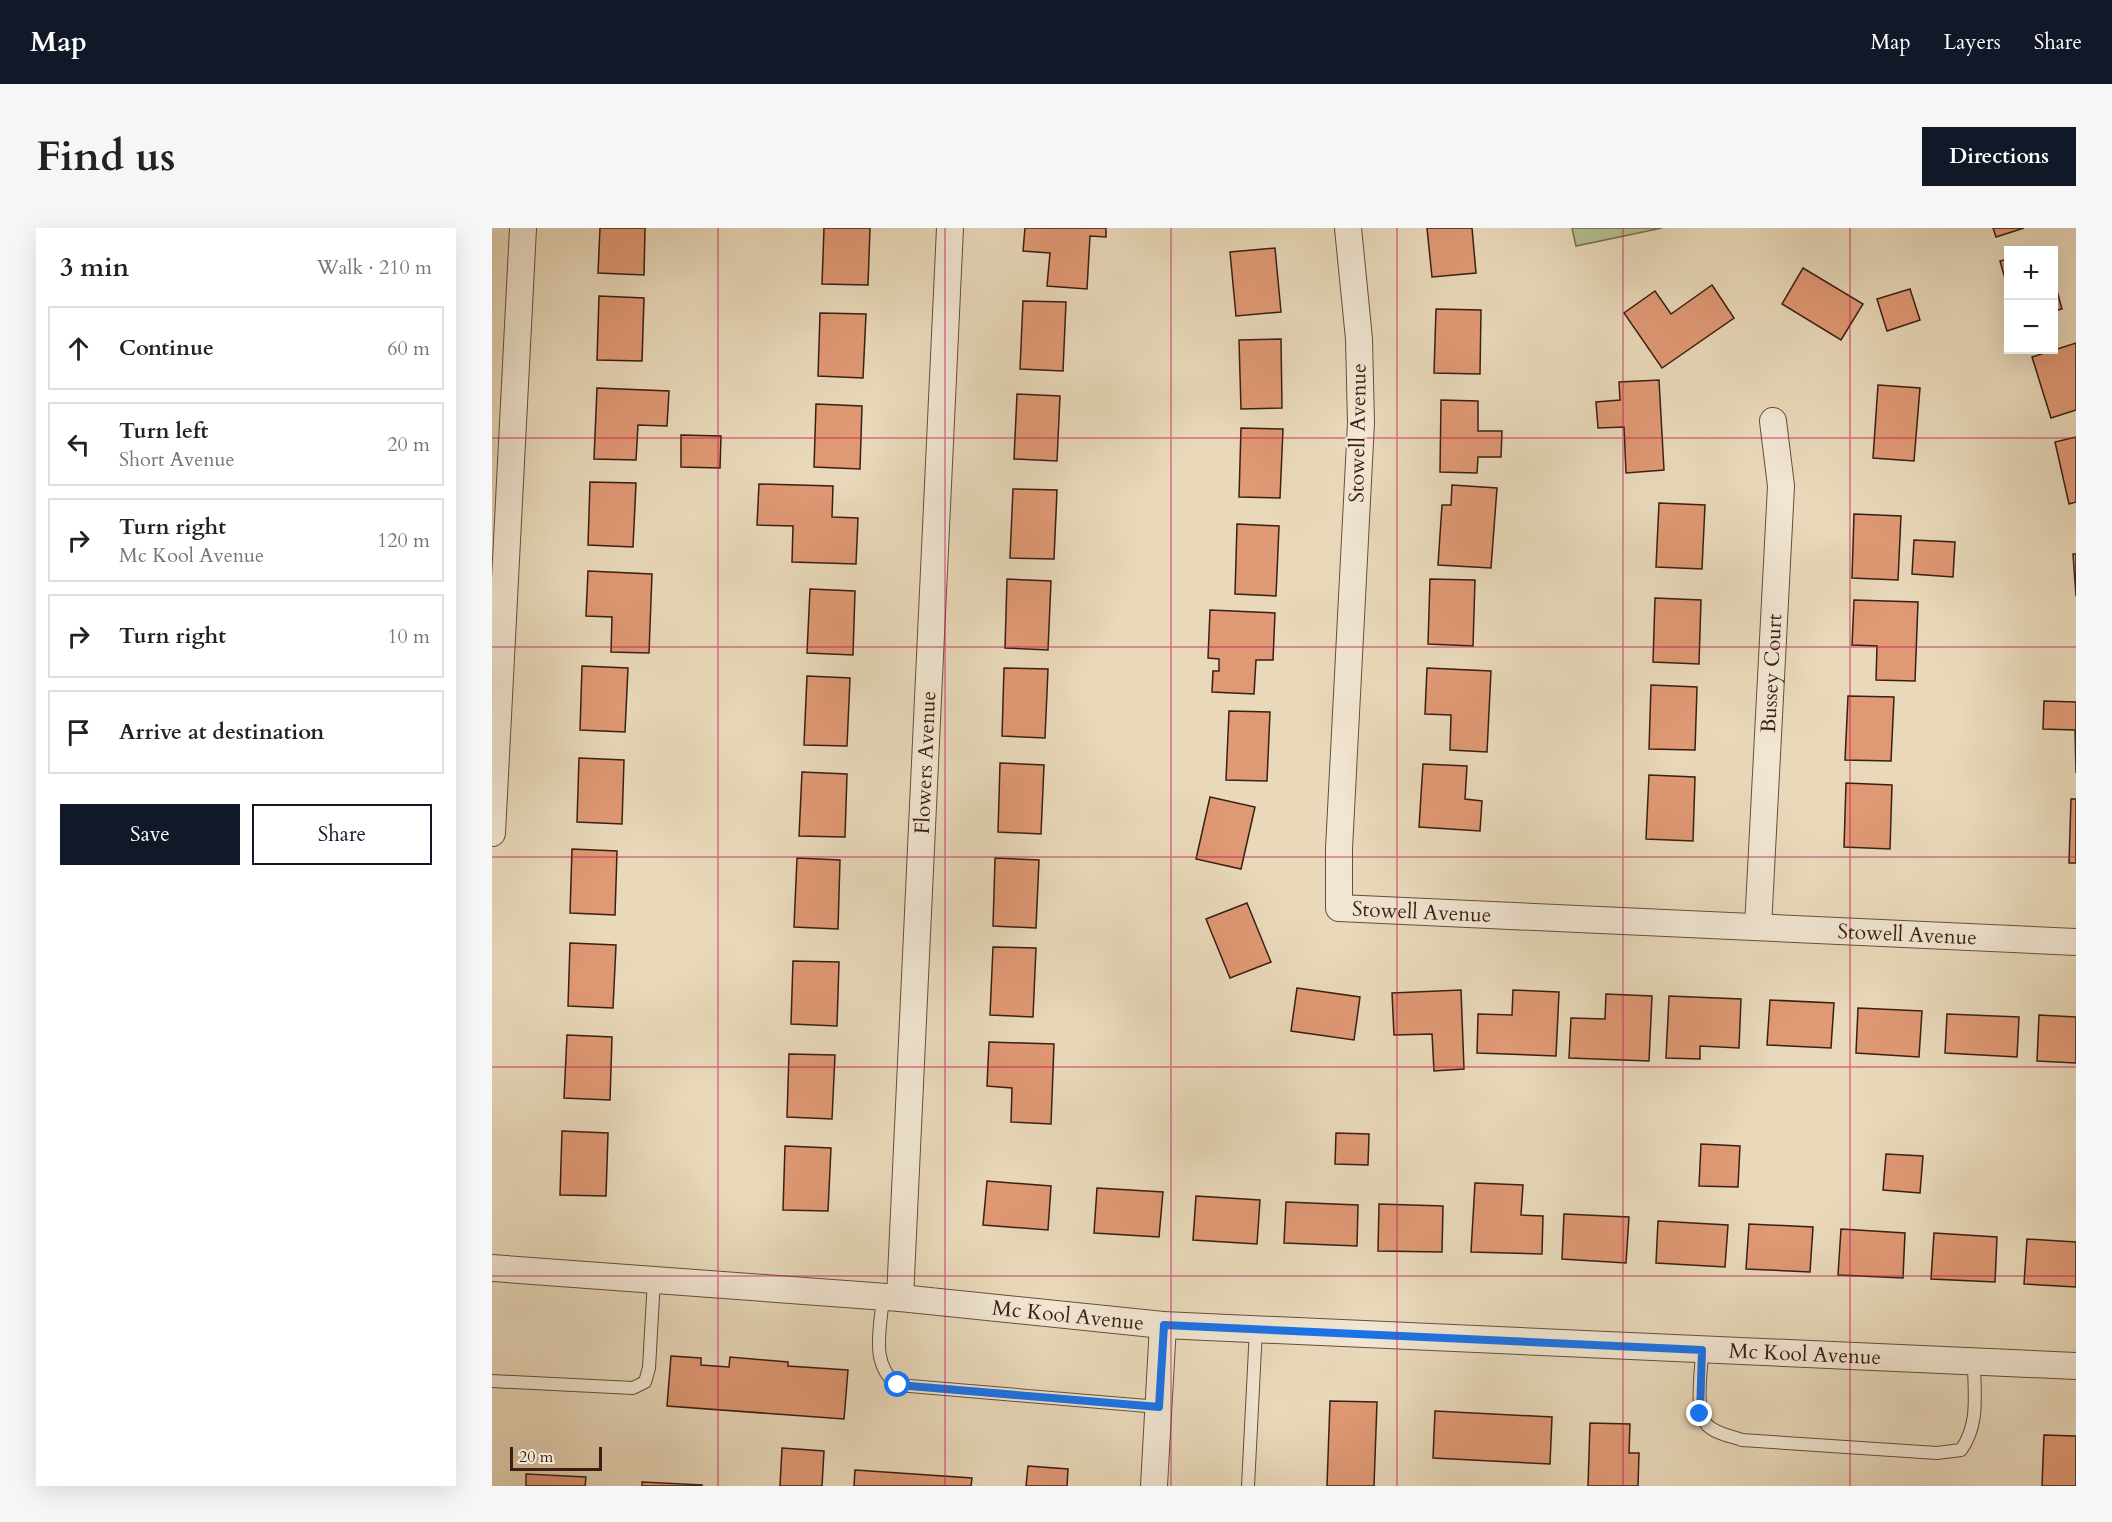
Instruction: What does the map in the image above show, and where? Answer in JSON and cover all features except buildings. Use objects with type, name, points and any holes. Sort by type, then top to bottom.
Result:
[{"type":"street","points":[[492,833],[523,228]]},
{"type":"street","name":"Flowers Avenue","points":[[892,1297],[950,228]]},
{"type":"street","name":"Stowell Avenue","points":[[1348,228],[1359,339],[1361,423],[1339,849],[1339,908],[2076,942]]},
{"type":"street","name":"Bussey Court","points":[[1758,927],[1781,486],[1773,422]]},
{"type":"street","name":"Mc Kool Avenue","points":[[492,1268],[892,1297],[1164,1325],[2076,1366]]},
{"type":"street","points":[[1154,1486],[1164,1325]]},
{"type":"lane","points":[[492,1381],[633,1388],[645,1382],[649,1368],[654,1279]]},
{"type":"lane","points":[[892,1297],[880,1367],[887,1377],[898,1385],[1159,1407]]},
{"type":"lane","points":[[1248,1486],[1256,1329]]},
{"type":"lane","points":[[1702,1350],[1700,1414],[1708,1425],[1718,1432],[1742,1440],[1938,1453],[1961,1450],[1969,1439],[1975,1424],[1974,1362]]},
{"type":"green space","points":[[1572,228],[1662,228],[1576,246]]},
{"type":"route","points":[[898,1385],[1159,1407],[1164,1325],[1702,1350],[1700,1414]]}]
